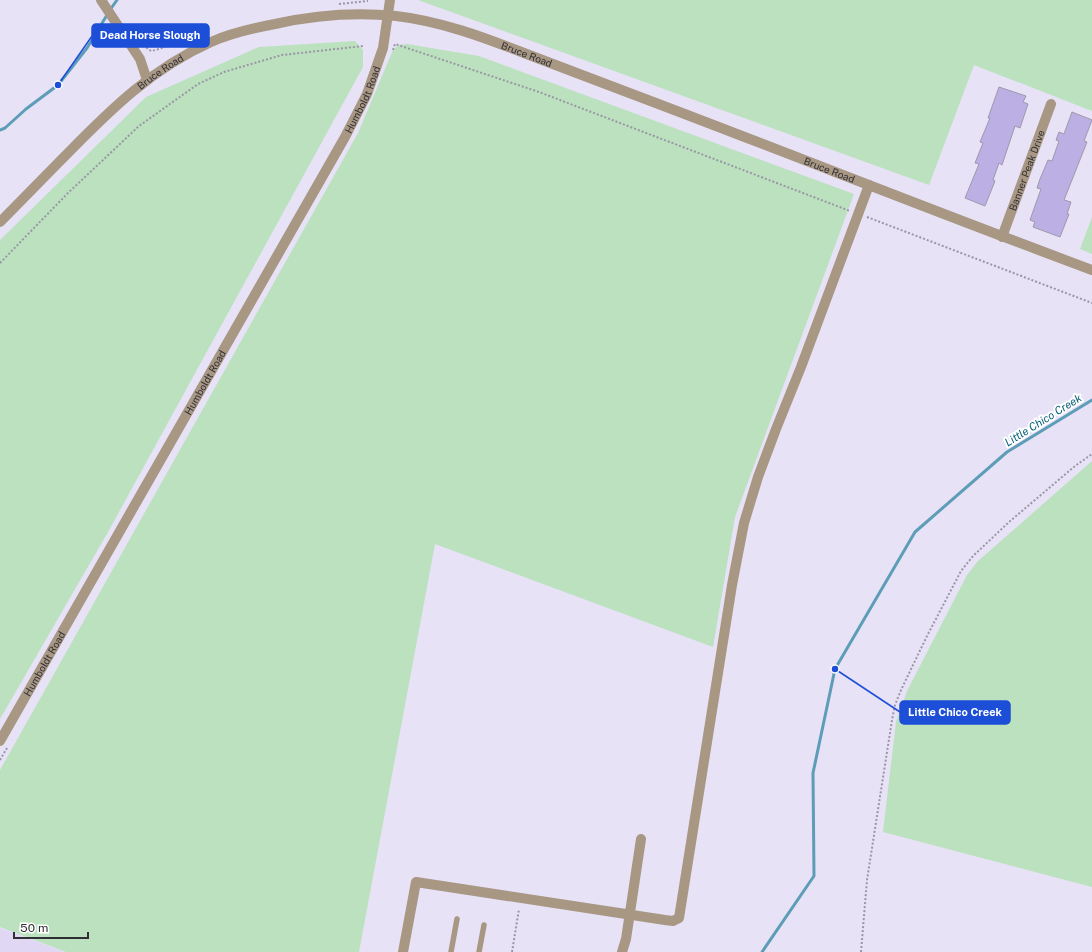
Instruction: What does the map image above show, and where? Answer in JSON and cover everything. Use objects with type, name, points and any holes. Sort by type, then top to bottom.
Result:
[{"type":"street","name":"Humboldt Road","points":[[0,741],[345,137],[367,94],[383,48],[390,0]]},
{"type":"street","points":[[103,3],[140,59],[148,80]]},
{"type":"street","name":"Bruce Road","points":[[0,222],[87,133],[133,90],[171,62],[213,41],[253,28],[301,18],[340,14],[388,16],[435,23],[484,38],[705,121],[1002,237],[1092,270]]},
{"type":"street","name":"Banner Peak Drive","points":[[1002,237],[1051,104]]},
{"type":"street","points":[[404,952],[416,882],[629,915],[673,921],[679,918],[731,592],[744,524],[758,477],[869,185]]},
{"type":"street","points":[[622,952],[641,839]]},
{"type":"lane","points":[[451,952],[457,919]]},
{"type":"lane","points":[[479,952],[484,925]]},
{"type":"path","points":[[140,41],[151,51],[158,49]]},
{"type":"path","points":[[395,44],[539,92],[1092,303]]},
{"type":"path","points":[[0,262],[68,193],[139,126],[198,84],[224,72],[282,55],[363,46]]},
{"type":"path","points":[[861,952],[867,880],[892,720],[901,690],[927,636],[961,572],[973,556],[1009,522],[1075,466],[1092,454]]},
{"type":"path","points":[[512,952],[519,909]]},
{"type":"shaded area","points":[[0,928],[64,952],[0,952]]},
{"type":"green space","points":[[418,0],[1092,0],[1092,111],[974,65],[929,185]]},
{"type":"green space","points":[[355,41],[363,50],[363,67],[108,532],[0,719],[0,240],[146,97],[259,47]]},
{"type":"green space","points":[[407,44],[479,56],[854,194],[735,517],[713,647],[435,544],[359,952],[66,952],[0,927],[0,770],[358,133],[393,50],[399,45]]},
{"type":"green space","points":[[1092,217],[1092,254],[1080,249]]},
{"type":"green space","points":[[1092,461],[1092,887],[883,832],[896,722],[907,691],[967,575],[978,561]]},
{"type":"building","points":[[999,87],[1026,96],[1023,102],[1028,104],[1020,128],[1015,126],[1002,165],[999,163],[993,180],[995,181],[985,206],[965,198],[979,164],[975,163],[983,143],[980,142],[990,118],[988,118]]},
{"type":"building","points":[[1072,112],[1092,120],[1084,141],[1087,142],[1064,200],[1071,202],[1067,214],[1069,214],[1060,237],[1033,227],[1035,222],[1030,220],[1041,189],[1037,188],[1040,179],[1048,160],[1052,161],[1059,141],[1056,140],[1059,132],[1064,134]]},
{"type":"waterway","points":[[110,10],[117,0]]},
{"type":"waterway","points":[[0,130],[5,128],[26,109],[58,85],[87,48],[107,15]]},
{"type":"waterway","name":"Little Chico Creek","points":[[762,952],[814,876],[813,773],[835,669],[915,532],[1007,452],[1092,400]]},
{"type":"place","name":"Dead Horse Slough","points":[[58,85]]},
{"type":"place","name":"Little Chico Creek","points":[[835,669]]}]
